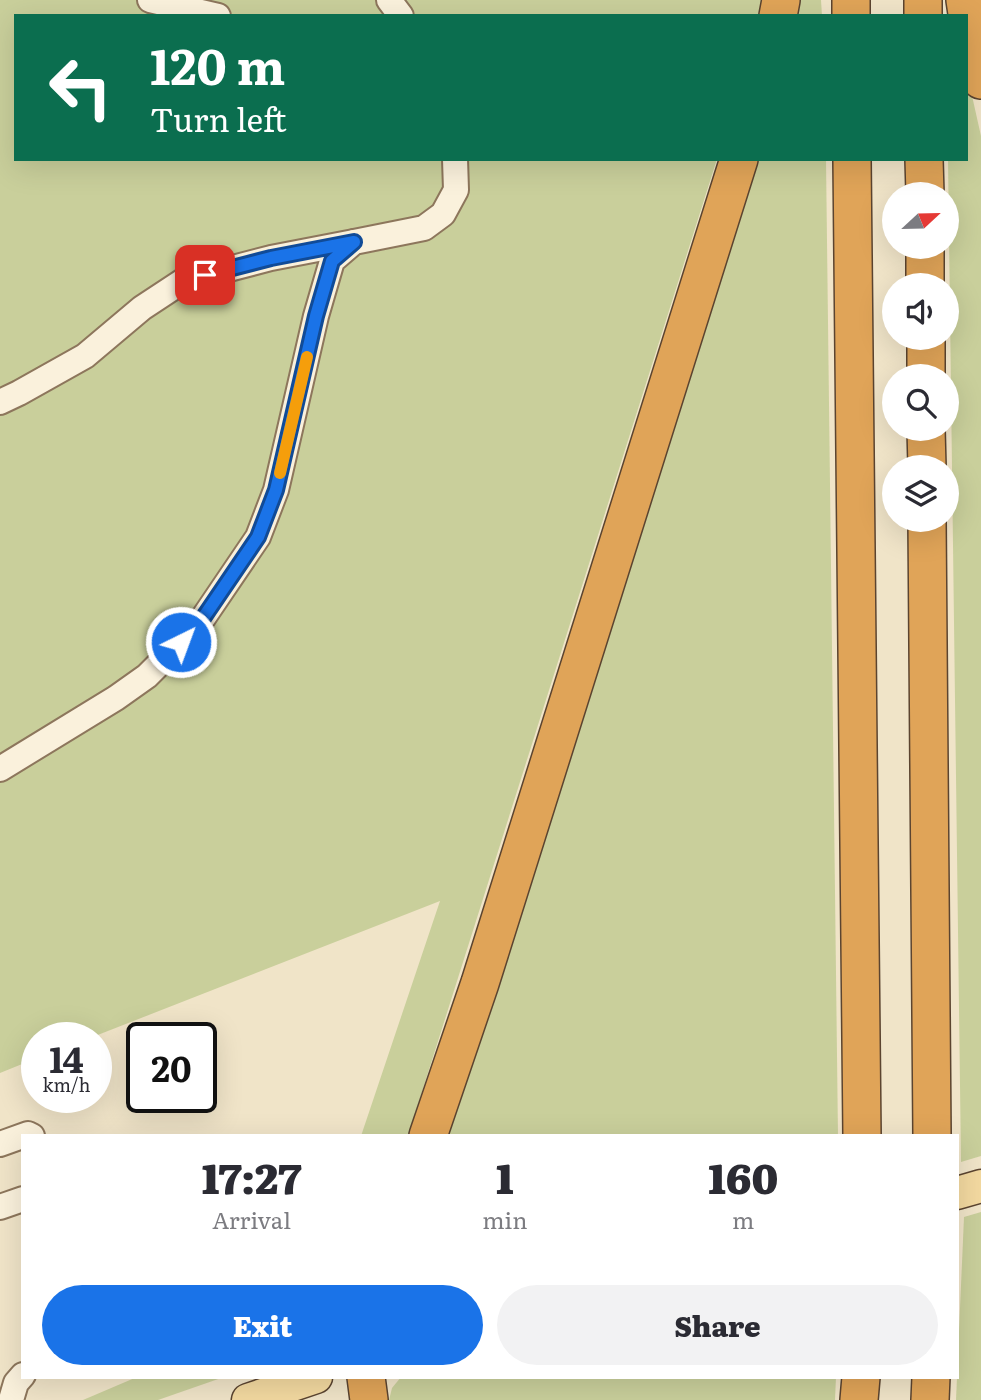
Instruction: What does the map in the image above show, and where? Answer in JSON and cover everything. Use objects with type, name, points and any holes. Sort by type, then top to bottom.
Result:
[{"type":"highway","points":[[968,20],[981,80]]},
{"type":"highway","points":[[429,1134],[484,970],[738,161]]},
{"type":"highway","points":[[852,161],[862,1134]]},
{"type":"highway","points":[[924,161],[925,182]]},
{"type":"highway","points":[[927,532],[932,1134]]},
{"type":"highway","points":[[366,1379],[369,1400]]},
{"type":"highway","points":[[859,1400],[861,1379]]},
{"type":"highway","points":[[930,1400],[931,1379]]},
{"type":"main road","points":[[959,1192],[981,1186]]},
{"type":"main road","points":[[248,1400],[310,1379]]},
{"type":"lane","points":[[150,0],[210,14]]},
{"type":"lane","points":[[0,402],[85,356],[142,308],[183,281],[271,258],[424,228],[443,214],[456,190],[455,161]]},
{"type":"lane","points":[[0,769],[147,676],[199,624],[226,587],[258,537],[276,490],[316,316],[332,261],[354,242]]},
{"type":"lane","points":[[0,1144],[21,1136]]},
{"type":"lane","points":[[0,1207],[21,1200]]},
{"type":"lane","points":[[11,1400],[16,1383],[21,1377]]},
{"type":"green space","points":[[0,0],[769,0],[764,14],[14,14],[14,161],[716,161],[409,1134],[362,1134],[440,901],[112,1029],[112,1022],[21,1022],[21,1064],[0,1073]]},
{"type":"green space","points":[[794,0],[821,0],[822,14],[791,14]]},
{"type":"green space","points":[[968,78],[981,136],[981,1156],[961,1162],[953,532],[959,532],[959,455],[952,455],[952,441],[959,441],[959,364],[951,364],[950,350],[959,350],[959,273],[949,273],[949,259],[959,259],[959,182],[948,182],[948,161],[968,161]]},
{"type":"green space","points":[[746,161],[826,161],[838,1134],[439,1134]]},
{"type":"green space","points":[[981,1212],[981,1400],[956,1400],[964,1217]]},
{"type":"green space","points":[[132,1379],[218,1379],[158,1400],[83,1400]]},
{"type":"green space","points":[[399,1379],[836,1379],[835,1400],[389,1400],[392,1388]]},
{"type":"slow traffic","points":[[280,473],[307,357]]},
{"type":"route","points":[[181,642],[199,624],[258,537],[276,490],[316,316],[332,261],[354,242],[271,258],[205,275]]}]
